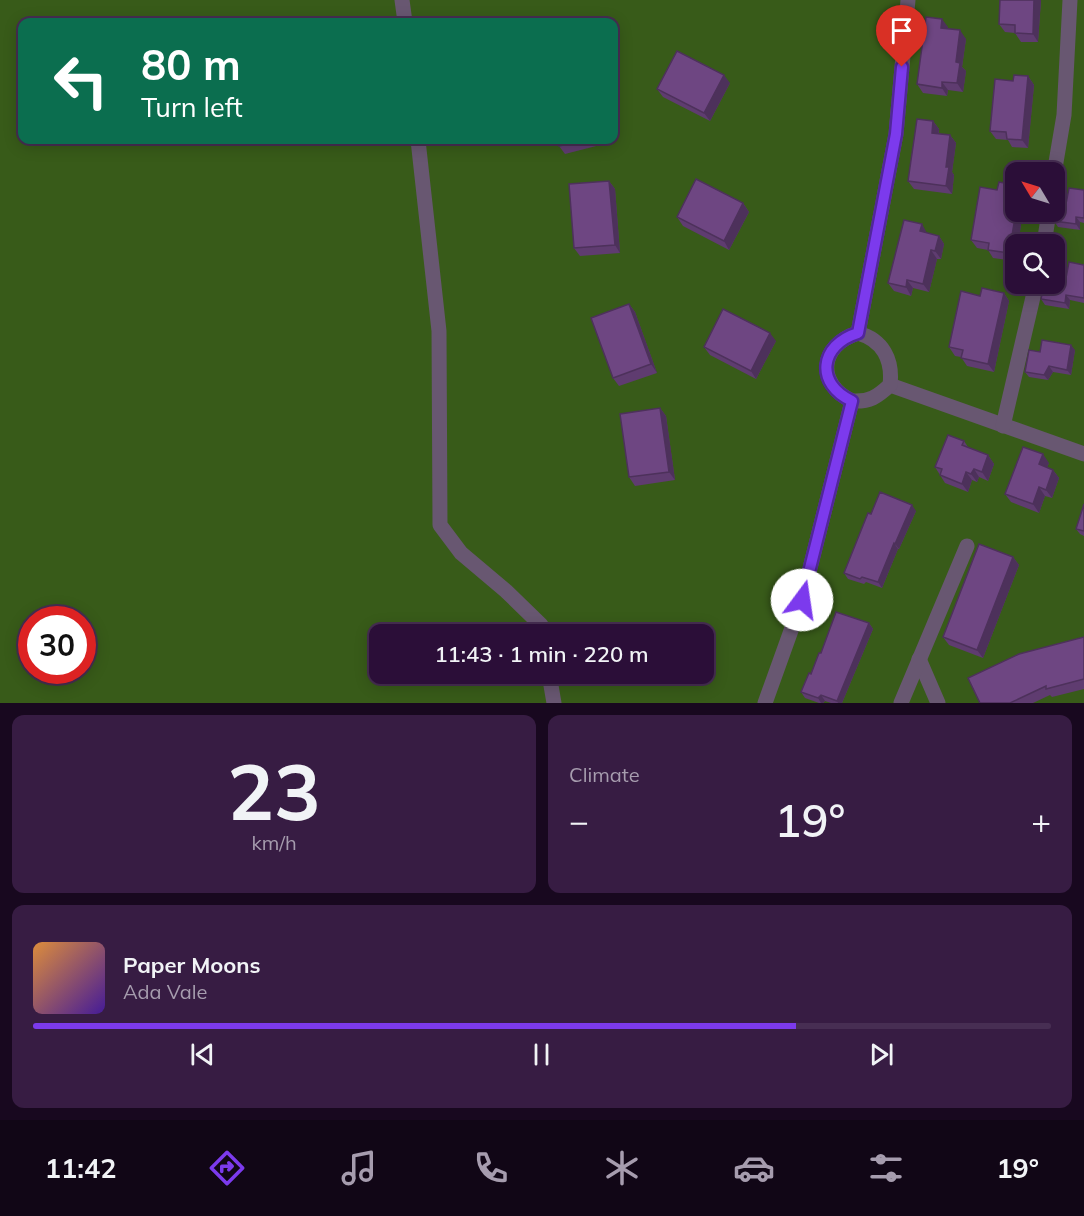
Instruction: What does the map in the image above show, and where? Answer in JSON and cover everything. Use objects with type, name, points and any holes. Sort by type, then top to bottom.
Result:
[{"type":"street","points":[[402,0],[404,18]]},
{"type":"street","points":[[858,333],[896,134],[908,0]]},
{"type":"street","points":[[1056,162],[1064,115],[1070,0]]},
{"type":"street","points":[[418,144],[439,331],[440,525],[461,553],[506,591],[540,624]]},
{"type":"street","points":[[1003,426],[1034,294]]},
{"type":"street","points":[[858,333],[868,336],[876,341],[885,352],[891,373],[890,385],[874,398],[863,402],[843,397],[829,379],[826,367],[830,352],[850,336],[858,333]]},
{"type":"street","points":[[890,385],[1084,454]]},
{"type":"street","points":[[765,703],[802,600],[852,401]]},
{"type":"street","points":[[901,703],[967,546]]},
{"type":"street","points":[[919,659],[938,703]]},
{"type":"street","points":[[551,684],[554,703]]},
{"type":"green space","points":[[0,0],[1084,0],[1084,703],[0,703]]},
{"type":"building","points":[[1000,0],[1034,0],[1033,34],[1015,33],[1015,25],[999,24]]},
{"type":"building","points":[[926,17],[942,19],[941,28],[960,30],[956,62],[960,63],[957,83],[942,82],[942,88],[917,84]]},
{"type":"building","points":[[677,51],[724,75],[704,113],[657,89]]},
{"type":"building","points":[[1014,75],[1028,76],[1022,140],[1007,139],[1006,132],[990,131],[995,79],[1013,81]]},
{"type":"building","points":[[917,119],[933,121],[932,133],[950,135],[946,186],[908,181]]},
{"type":"building","points":[[696,179],[743,203],[724,241],[677,217]]},
{"type":"building","points":[[609,181],[615,245],[574,248],[569,184]]},
{"type":"building","points":[[999,182],[1005,183],[1005,222],[1014,222],[1012,234],[1005,234],[1005,252],[988,250],[989,243],[971,240],[980,187],[997,190]]},
{"type":"building","points":[[1069,188],[1084,190],[1084,218],[1076,217],[1076,224],[1061,222],[1065,222]]},
{"type":"building","points":[[904,220],[922,224],[920,231],[939,236],[935,251],[931,250],[923,284],[907,280],[906,287],[888,283]]},
{"type":"building","points":[[1069,262],[1084,265],[1084,298],[1066,295],[1065,303],[1041,299],[1042,294],[1065,294]]},
{"type":"building","points":[[982,288],[1004,293],[988,364],[961,358],[963,350],[949,347],[961,291],[980,296]]},
{"type":"building","points":[[629,304],[651,364],[613,378],[591,318]]},
{"type":"building","points":[[723,309],[770,333],[751,371],[704,347]]},
{"type":"building","points":[[1042,340],[1071,345],[1067,370],[1049,366],[1044,375],[1025,372],[1029,350],[1040,352]]},
{"type":"building","points":[[660,408],[669,472],[629,477],[620,414]]},
{"type":"building","points":[[948,435],[964,441],[962,445],[988,455],[982,472],[974,469],[971,474],[966,472],[962,484],[940,475],[942,469],[935,467]]},
{"type":"building","points":[[1023,447],[1043,454],[1039,464],[1053,470],[1046,490],[1039,487],[1033,504],[1005,494]]},
{"type":"building","points":[[880,492],[912,505],[878,582],[844,573],[868,513],[871,514]]},
{"type":"building","points":[[1084,504],[1084,531],[1076,529]]},
{"type":"building","points":[[979,544],[1013,557],[977,650],[943,637]]},
{"type":"building","points":[[836,612],[869,623],[837,701],[821,695],[818,698],[801,692],[821,653]]},
{"type":"building","points":[[1084,637],[1084,679],[1046,689],[1046,686],[1010,703],[980,703],[968,678],[1019,654]]},
{"type":"route","points":[[802,600],[852,401],[843,397],[835,389],[826,367],[830,352],[841,341],[858,333],[896,134],[902,67]]}]
